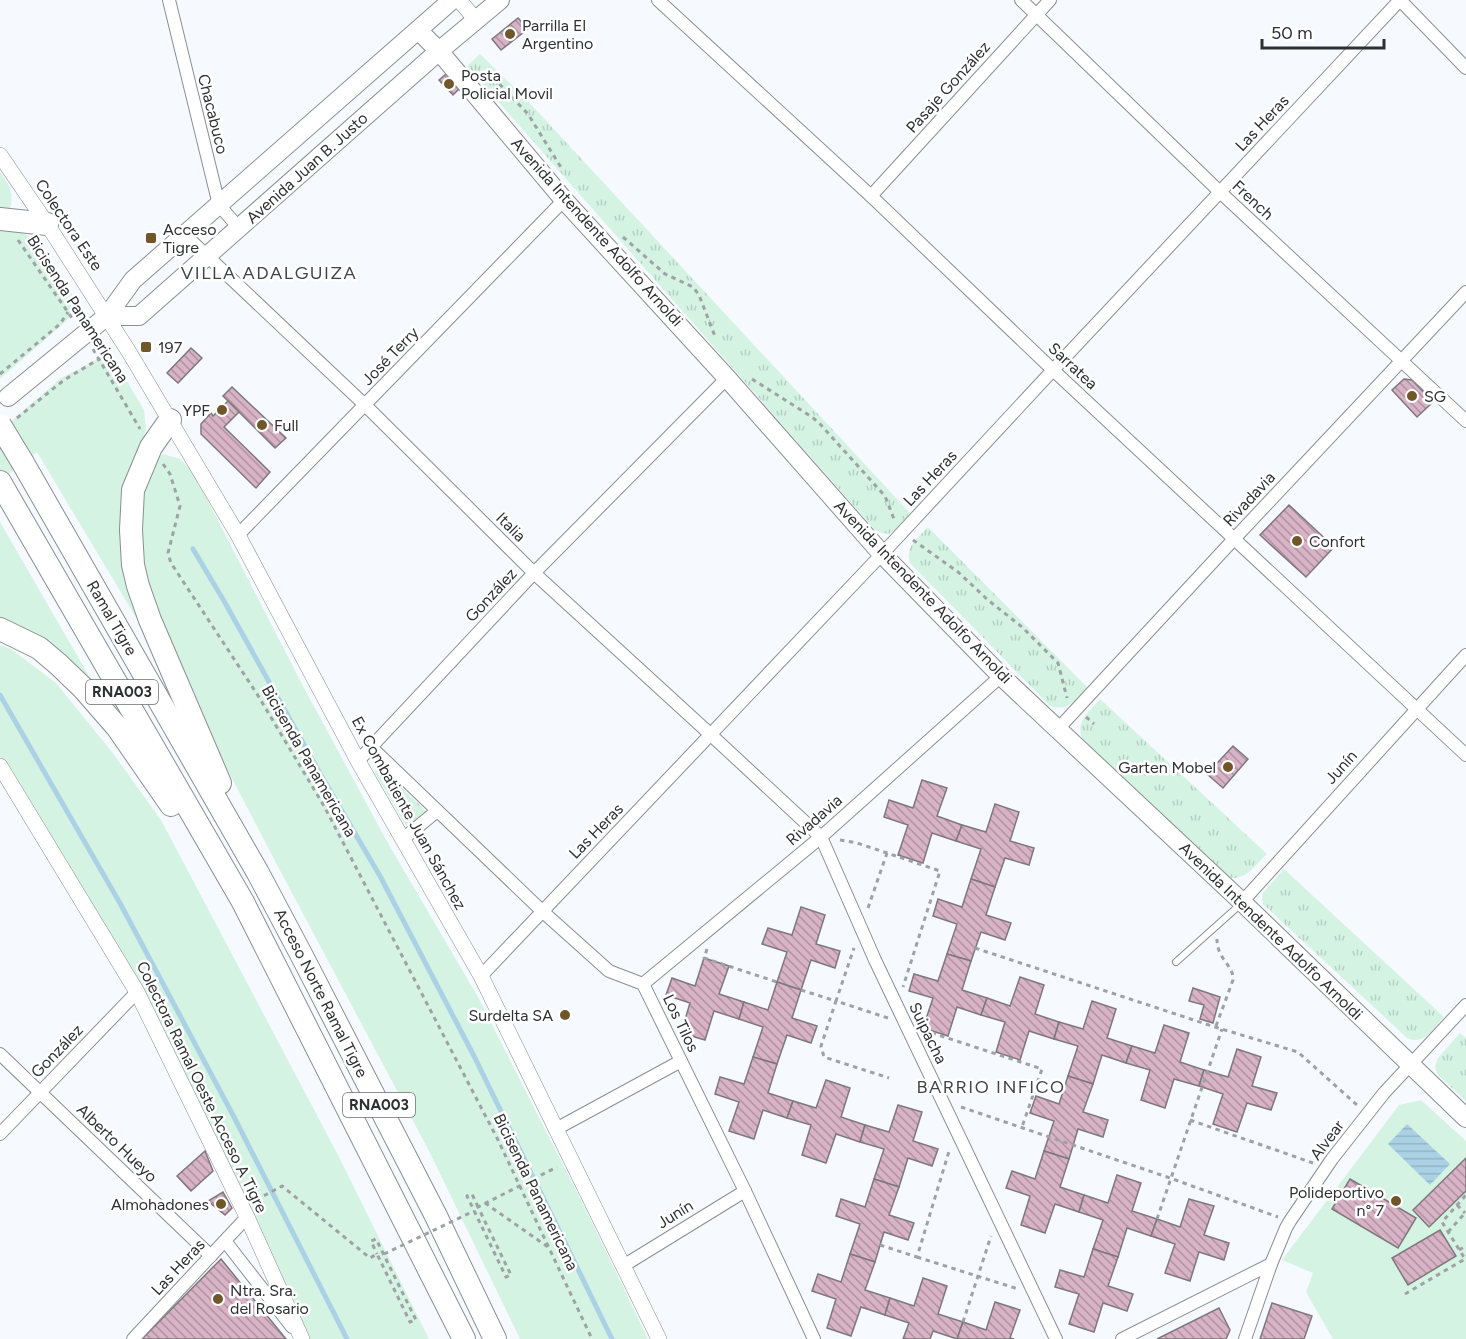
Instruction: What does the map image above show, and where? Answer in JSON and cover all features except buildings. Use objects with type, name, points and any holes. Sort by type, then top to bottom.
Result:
[{"type":"highway","points":[[2,219],[47,224]]},
{"type":"highway","points":[[170,420],[151,447],[133,490],[130,530],[138,586],[150,620],[258,873]]},
{"type":"highway","name":"Ramal Tigre","points":[[9,422],[23,463],[258,873]]},
{"type":"highway","name":"Ramal Tigre","points":[[0,482],[243,902]]},
{"type":"highway","points":[[0,629],[39,648],[83,688],[117,727],[243,902]]},
{"type":"highway","name":"Acceso Norte Ramal Tigre","points":[[258,873],[436,1216],[495,1339]]},
{"type":"highway","name":"Acceso Norte Ramal Tigre","points":[[243,902],[464,1339]]},
{"type":"highway","points":[[421,1253],[458,1339]]},
{"type":"main road","name":"Avenida Juan B. Justo","points":[[8,397],[107,316],[134,280],[452,0]]},
{"type":"main road","name":"Avenida Juan B. Justo","points":[[107,316],[139,316],[439,51],[500,0]]},
{"type":"main road","name":"Avenida Intendente Adolfo Arnoldi","points":[[418,30],[439,51],[564,200],[728,378],[882,554],[1001,676],[1242,902],[1466,1118]]},
{"type":"street","name":"Chacabuco","points":[[169,0],[219,206],[239,228]]},
{"type":"street","points":[[459,0],[476,20]]},
{"type":"street","name":"Sarratea","points":[[658,0],[871,196],[1053,370],[1466,755]]},
{"type":"street","name":"French","points":[[1021,0],[1220,192],[1466,421]]},
{"type":"street","name":"Pasaje González","points":[[871,196],[1050,0]]},
{"type":"street","points":[[1400,0],[1466,68]]},
{"type":"street","name":"Las Heras","points":[[481,976],[904,531],[1400,0]]},
{"type":"street","name":"Colectora Este","points":[[0,155],[107,316]]},
{"type":"street","name":"José Terry","points":[[238,535],[564,200]]},
{"type":"street","name":"Italia","points":[[185,235],[365,405],[534,573],[821,837]]},
{"type":"street","name":"Rivadavia","points":[[1058,729],[1466,292]]},
{"type":"street","name":"Ex Combatiente Juan Sánchez","points":[[107,316],[238,535],[358,761],[481,976],[659,1339]]},
{"type":"street","name":"González","points":[[358,761],[534,573],[728,378]]},
{"type":"street","name":"Junín","points":[[1242,902],[1466,655]]},
{"type":"street","name":"Rivadavia","points":[[643,984],[821,837],[1001,676]]},
{"type":"street","name":"Los Tilos","points":[[371,747],[542,911],[609,971],[643,984],[745,1191],[814,1339]]},
{"type":"street","name":"Colectora Ramal Oeste Acceso A Tigre","points":[[3,777],[137,992],[247,1217],[302,1339]]},
{"type":"street","points":[[403,839],[437,810]]},
{"type":"street","name":"Suipacha","points":[[821,837],[897,1006],[1056,1339]]},
{"type":"street","name":"González","points":[[0,1134],[137,992]]},
{"type":"street","name":"Alvear","points":[[1245,1339],[1271,1264],[1290,1221],[1326,1167],[1383,1093],[1466,1005]]},
{"type":"street","name":"Alberto Hueyo","points":[[0,1054],[211,1256]]},
{"type":"street","points":[[556,1129],[681,1062]]},
{"type":"street","name":"Junín","points":[[623,1266],[745,1191]]},
{"type":"street","name":"Las Heras","points":[[133,1339],[247,1217]]},
{"type":"street","points":[[225,1240],[302,1339]]},
{"type":"street","points":[[1122,1339],[1271,1264]]},
{"type":"lane","points":[[1176,962],[1242,902]]},
{"type":"path","points":[[487,70],[528,114],[562,169]]},
{"type":"path","name":"Bicisenda Panamericana","points":[[2,219],[85,335],[151,447],[170,474],[180,506],[168,553],[171,563],[257,694],[324,806],[487,1119],[592,1339]]},
{"type":"path","points":[[622,236],[665,274],[693,287],[699,295],[718,343]]},
{"type":"path","points":[[0,374],[60,324],[68,312]]},
{"type":"path","points":[[9,422],[64,380],[99,359]]},
{"type":"path","points":[[749,377],[820,424],[885,496],[895,522],[909,537],[958,572],[1022,627],[1058,663],[1067,700],[1094,724]]},
{"type":"path","points":[[821,837],[857,843],[940,871],[897,1006]]},
{"type":"path","points":[[801,990],[836,1001],[887,853]]},
{"type":"path","points":[[1215,1027],[1233,980],[1233,974],[1224,962],[1217,945],[1217,938],[1227,915]]},
{"type":"path","points":[[716,924],[704,958],[777,982]]},
{"type":"path","points":[[975,948],[1298,1052],[1367,1114]]},
{"type":"path","points":[[1157,1219],[1222,1029]]},
{"type":"path","points":[[942,1100],[1290,1221]]},
{"type":"path","points":[[1190,1120],[1326,1167]]},
{"type":"path","points":[[917,1257],[956,1129]]},
{"type":"path","points":[[478,1207],[542,1174]]},
{"type":"path","points":[[266,1194],[282,1186],[370,1258],[377,1254]]},
{"type":"path","points":[[472,1194],[511,1275],[506,1277],[474,1211],[467,1196],[472,1194]]},
{"type":"path","points":[[1405,1294],[1465,1259],[1442,1222],[1466,1195]]},
{"type":"path","points":[[485,1203],[550,1248]]},
{"type":"path","points":[[1448,1232],[1466,1213],[1457,1205]]},
{"type":"path","points":[[384,1254],[474,1211]]},
{"type":"path","points":[[963,1322],[998,1217]]},
{"type":"path","points":[[376,1239],[416,1320],[410,1322],[377,1254],[371,1241],[376,1239]]},
{"type":"path","points":[[880,1245],[1035,1295]]},
{"type":"path","points":[[1459,1250],[1466,1246]]},
{"type":"green space","points":[[480,54],[524,97],[910,513],[897,528],[889,534],[874,529],[467,66]]},
{"type":"green space","points":[[0,172],[9,185],[12,198],[10,209],[0,213]]},
{"type":"green space","points":[[0,230],[16,230],[37,240],[71,290],[75,306],[73,314],[65,322],[0,379]]},
{"type":"green space","points":[[102,357],[111,359],[120,370],[144,410],[146,428],[142,446],[141,626],[37,452],[0,481],[0,431],[61,378]]},
{"type":"green space","points":[[163,454],[180,459],[193,472],[304,688],[389,845],[478,997],[585,1208],[648,1339],[520,1339],[429,1151],[210,736],[170,645],[146,578],[139,537],[143,492],[152,462]]},
{"type":"green space","points":[[0,522],[111,714],[0,623]]},
{"type":"green space","points":[[928,527],[1087,687],[1072,704],[1062,707],[1050,706],[910,563],[910,547]]},
{"type":"green space","points":[[0,645],[11,649],[56,683],[112,752],[161,820],[338,1155],[429,1339],[310,1339],[142,986],[0,758]]},
{"type":"green space","points":[[1100,699],[1267,854],[1248,873],[1237,878],[1224,876],[1082,738],[1080,727],[1082,722]]},
{"type":"green space","points":[[376,768],[381,768],[428,813],[408,829],[375,773]]},
{"type":"green space","points":[[1284,869],[1444,1017],[1428,1035],[1419,1040],[1407,1038],[1263,904],[1263,893]]},
{"type":"green space","points":[[1460,1033],[1466,1038],[1466,1101],[1438,1075],[1435,1067],[1438,1058]]},
{"type":"green space","name":"Polideportivo n° 7","points":[[1421,1100],[1466,1141],[1466,1339],[1333,1339],[1306,1292],[1313,1273],[1282,1260],[1399,1105]]},
{"type":"water","points":[[1407,1124],[1450,1164],[1430,1185],[1388,1144]]},
{"type":"waterway","points":[[193,549],[380,876],[474,1056],[612,1339]]},
{"type":"waterway","points":[[0,695],[121,905],[234,1117],[347,1339]]},
{"type":"place","name":"Parrilla El Argentino","points":[[510,34]]},
{"type":"place","name":"Posta Policial Movil","points":[[449,84]]},
{"type":"place","name":"Acceso Tigre","points":[[151,238]]},
{"type":"place","name":"197","points":[[146,347]]},
{"type":"place","name":"SG","points":[[1412,396]]},
{"type":"place","name":"YPF","points":[[222,410]]},
{"type":"place","name":"Full","points":[[262,425]]},
{"type":"place","name":"Confort","points":[[1297,541]]},
{"type":"place","name":"Garten Mobel","points":[[1228,767]]},
{"type":"place","name":"Surdelta SA","points":[[565,1015]]},
{"type":"place","name":"Polideportivo n° 7","points":[[1396,1201]]},
{"type":"place","name":"Almohadones","points":[[221,1204]]},
{"type":"place","name":"Ntra. Sra. del Rosario","points":[[218,1299]]},
{"type":"district","name":"VILLA ADALGUIZA","points":[[269,273]]},
{"type":"district","name":"BARRIO INFICO","points":[[991,1087]]}]
